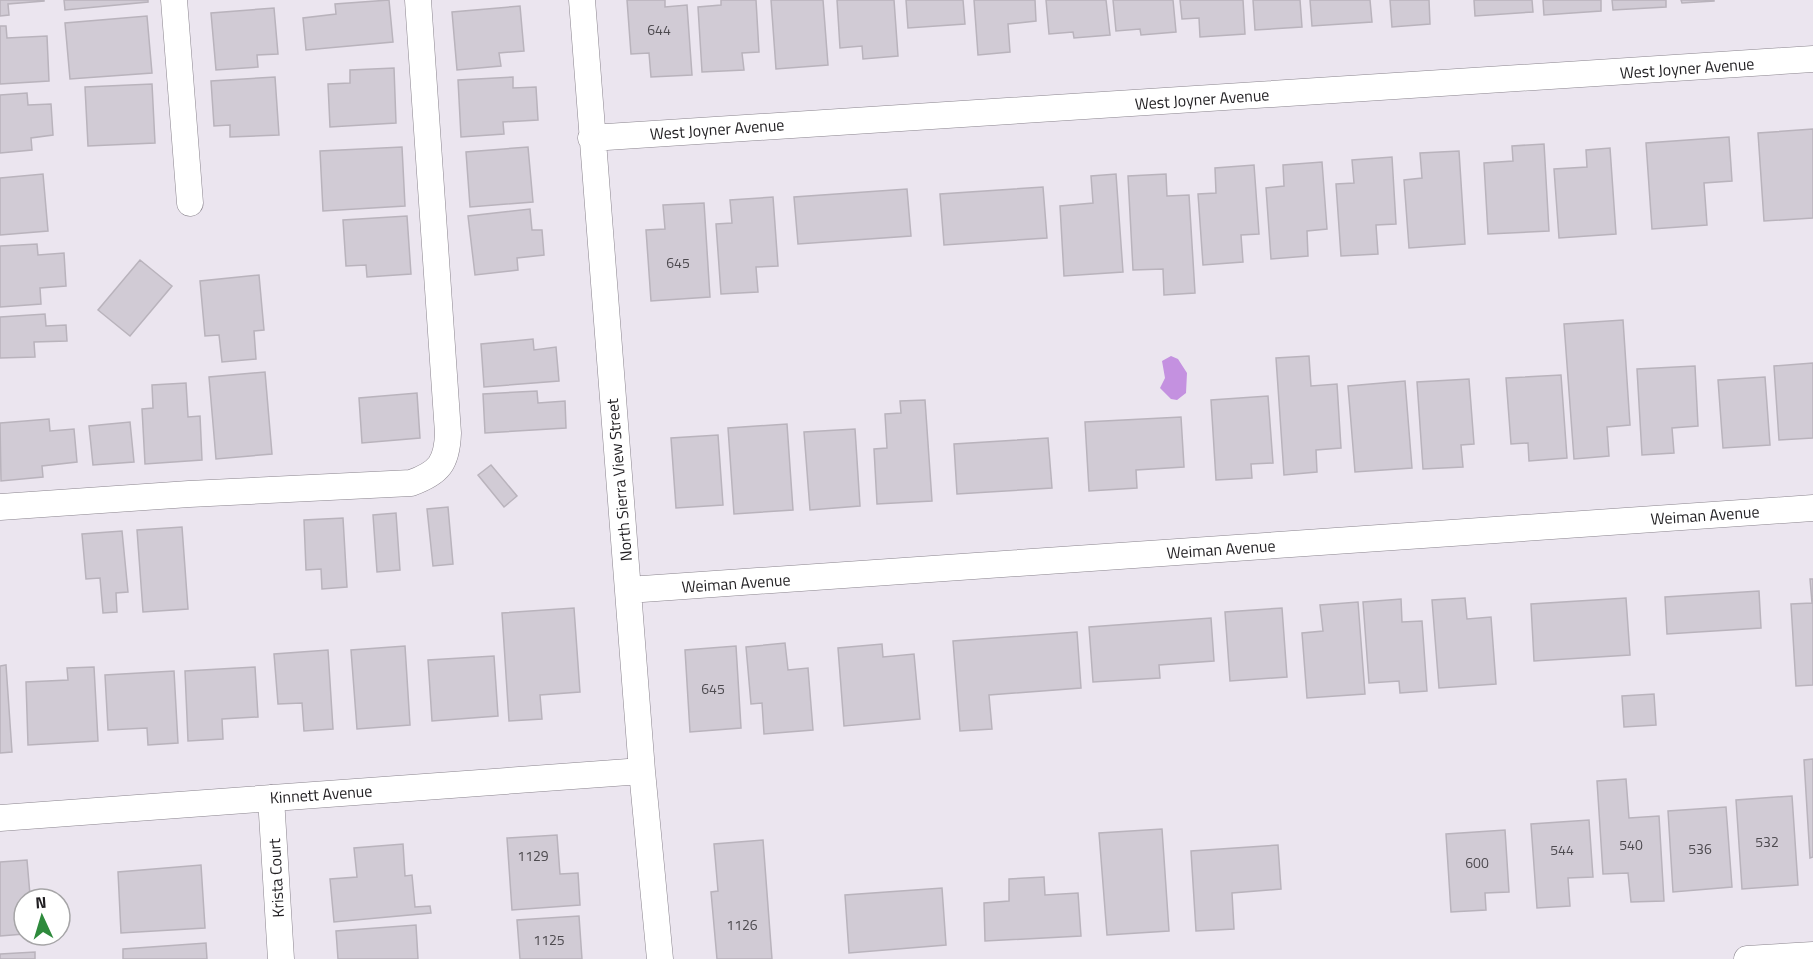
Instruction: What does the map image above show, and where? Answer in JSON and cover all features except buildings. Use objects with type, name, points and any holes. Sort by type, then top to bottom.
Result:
[{"type":"street","points":[[174,0],[190,203]]},
{"type":"street","points":[[0,507],[189,494],[411,483],[429,476],[447,456],[447,421],[418,0]]},
{"type":"street","name":"North Sierra View Street","points":[[582,0],[642,771],[660,959]]},
{"type":"street","name":"West Joyner Avenue","points":[[591,138],[1813,59]]},
{"type":"street","name":"Weiman Avenue","points":[[628,590],[1813,508]]},
{"type":"street","name":"Kinnett Avenue","points":[[0,818],[642,771]]},
{"type":"street","name":"Krista Court","points":[[271,798],[281,959]]},
{"type":"street","points":[[1747,959],[1813,955]]},
{"type":"shaded area","points":[[1171,356],[1178,359],[1187,373],[1186,393],[1177,400],[1171,399],[1160,388],[1165,378],[1162,361]]}]
